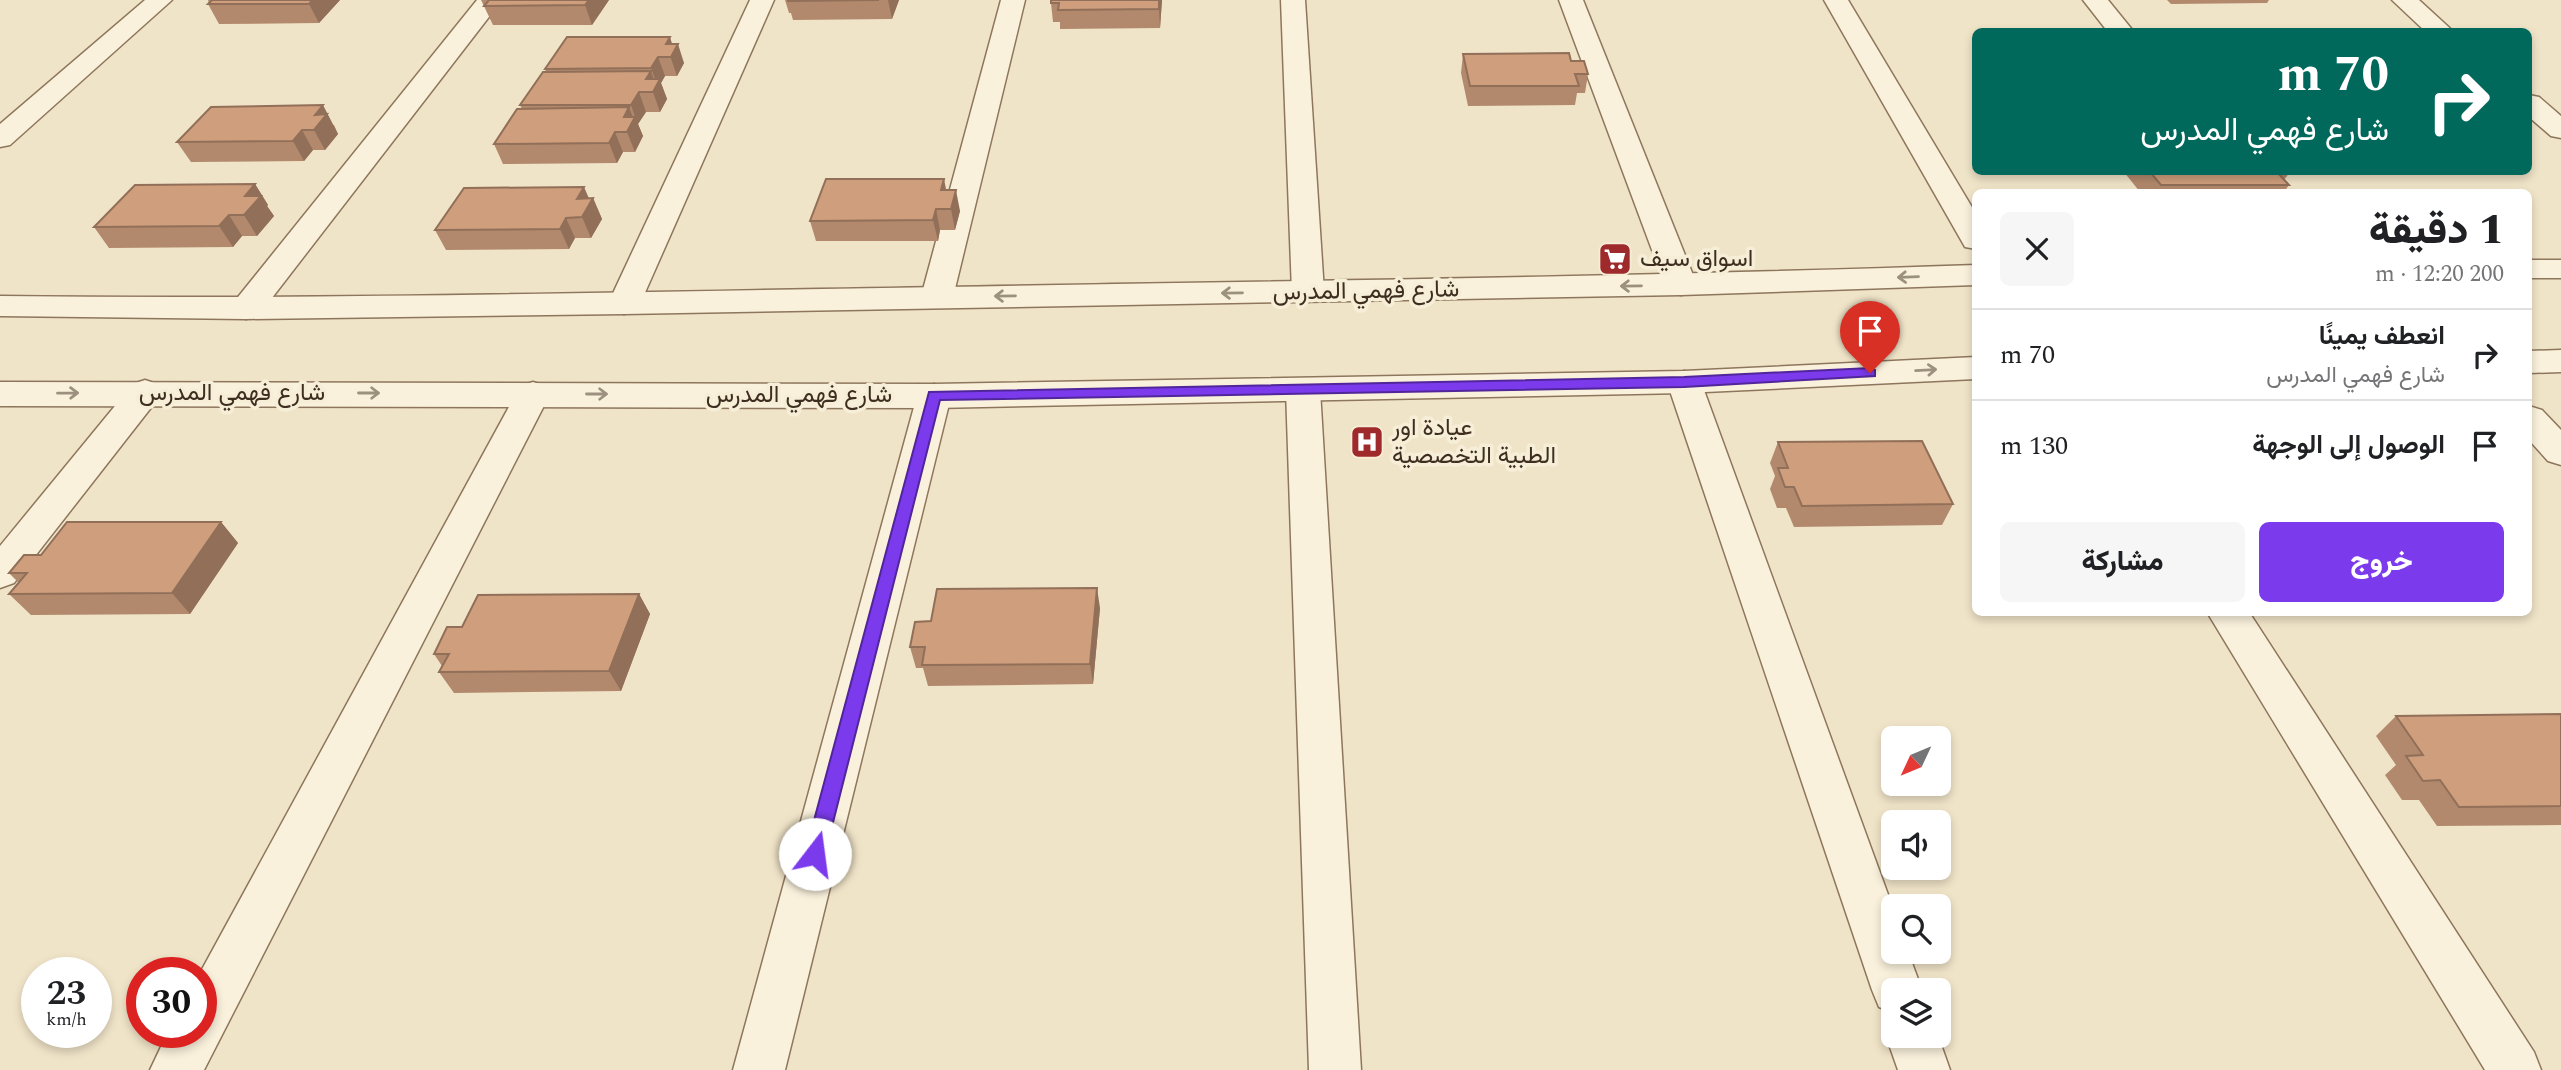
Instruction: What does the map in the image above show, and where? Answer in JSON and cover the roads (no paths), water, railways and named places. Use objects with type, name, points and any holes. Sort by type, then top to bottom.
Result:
[{"type":"street","points":[[0,139],[160,0]]},
{"type":"street","points":[[246,309],[490,0]]},
{"type":"street","points":[[624,304],[762,0]]},
{"type":"street","points":[[937,296],[1013,0]]},
{"type":"street","points":[[1293,0],[1308,292]]},
{"type":"street","points":[[1571,0],[1681,285]]},
{"type":"street","points":[[1836,0],[1972,233]]},
{"type":"street","points":[[2095,0],[2119,28]]},
{"type":"street","points":[[2404,0],[2437,28]]},
{"type":"street","points":[[2532,106],[2561,130]]},
{"type":"street","points":[[2532,270],[2561,269]]},
{"type":"street","name":"شارع فهمي المدرس","points":[[0,306],[246,309],[624,304],[937,296],[1681,285],[1972,275]]},
{"type":"street","points":[[2532,362],[2561,361]]},
{"type":"street","name":"شارع فهمي المدرس","points":[[0,394],[145,392],[934,396],[1684,382],[1972,368]]},
{"type":"street","points":[[1684,382],[1892,978]]},
{"type":"street","points":[[1303,390],[1335,1070]]},
{"type":"street","points":[[0,573],[145,392]]},
{"type":"street","points":[[217,992],[533,394]]},
{"type":"street","points":[[759,1070],[934,396]]},
{"type":"street","points":[[2532,421],[2561,452]]},
{"type":"street","points":[[2230,616],[2515,1070]]},
{"type":"street","points":[[176,1070],[188,1048]]},
{"type":"street","points":[[1916,1048],[1924,1070]]},
{"type":"place","name":"اسواق سيف","points":[[1615,259]]},
{"type":"place","name":"عيادة اور الطبية التخصصية","points":[[1367,442]]}]
